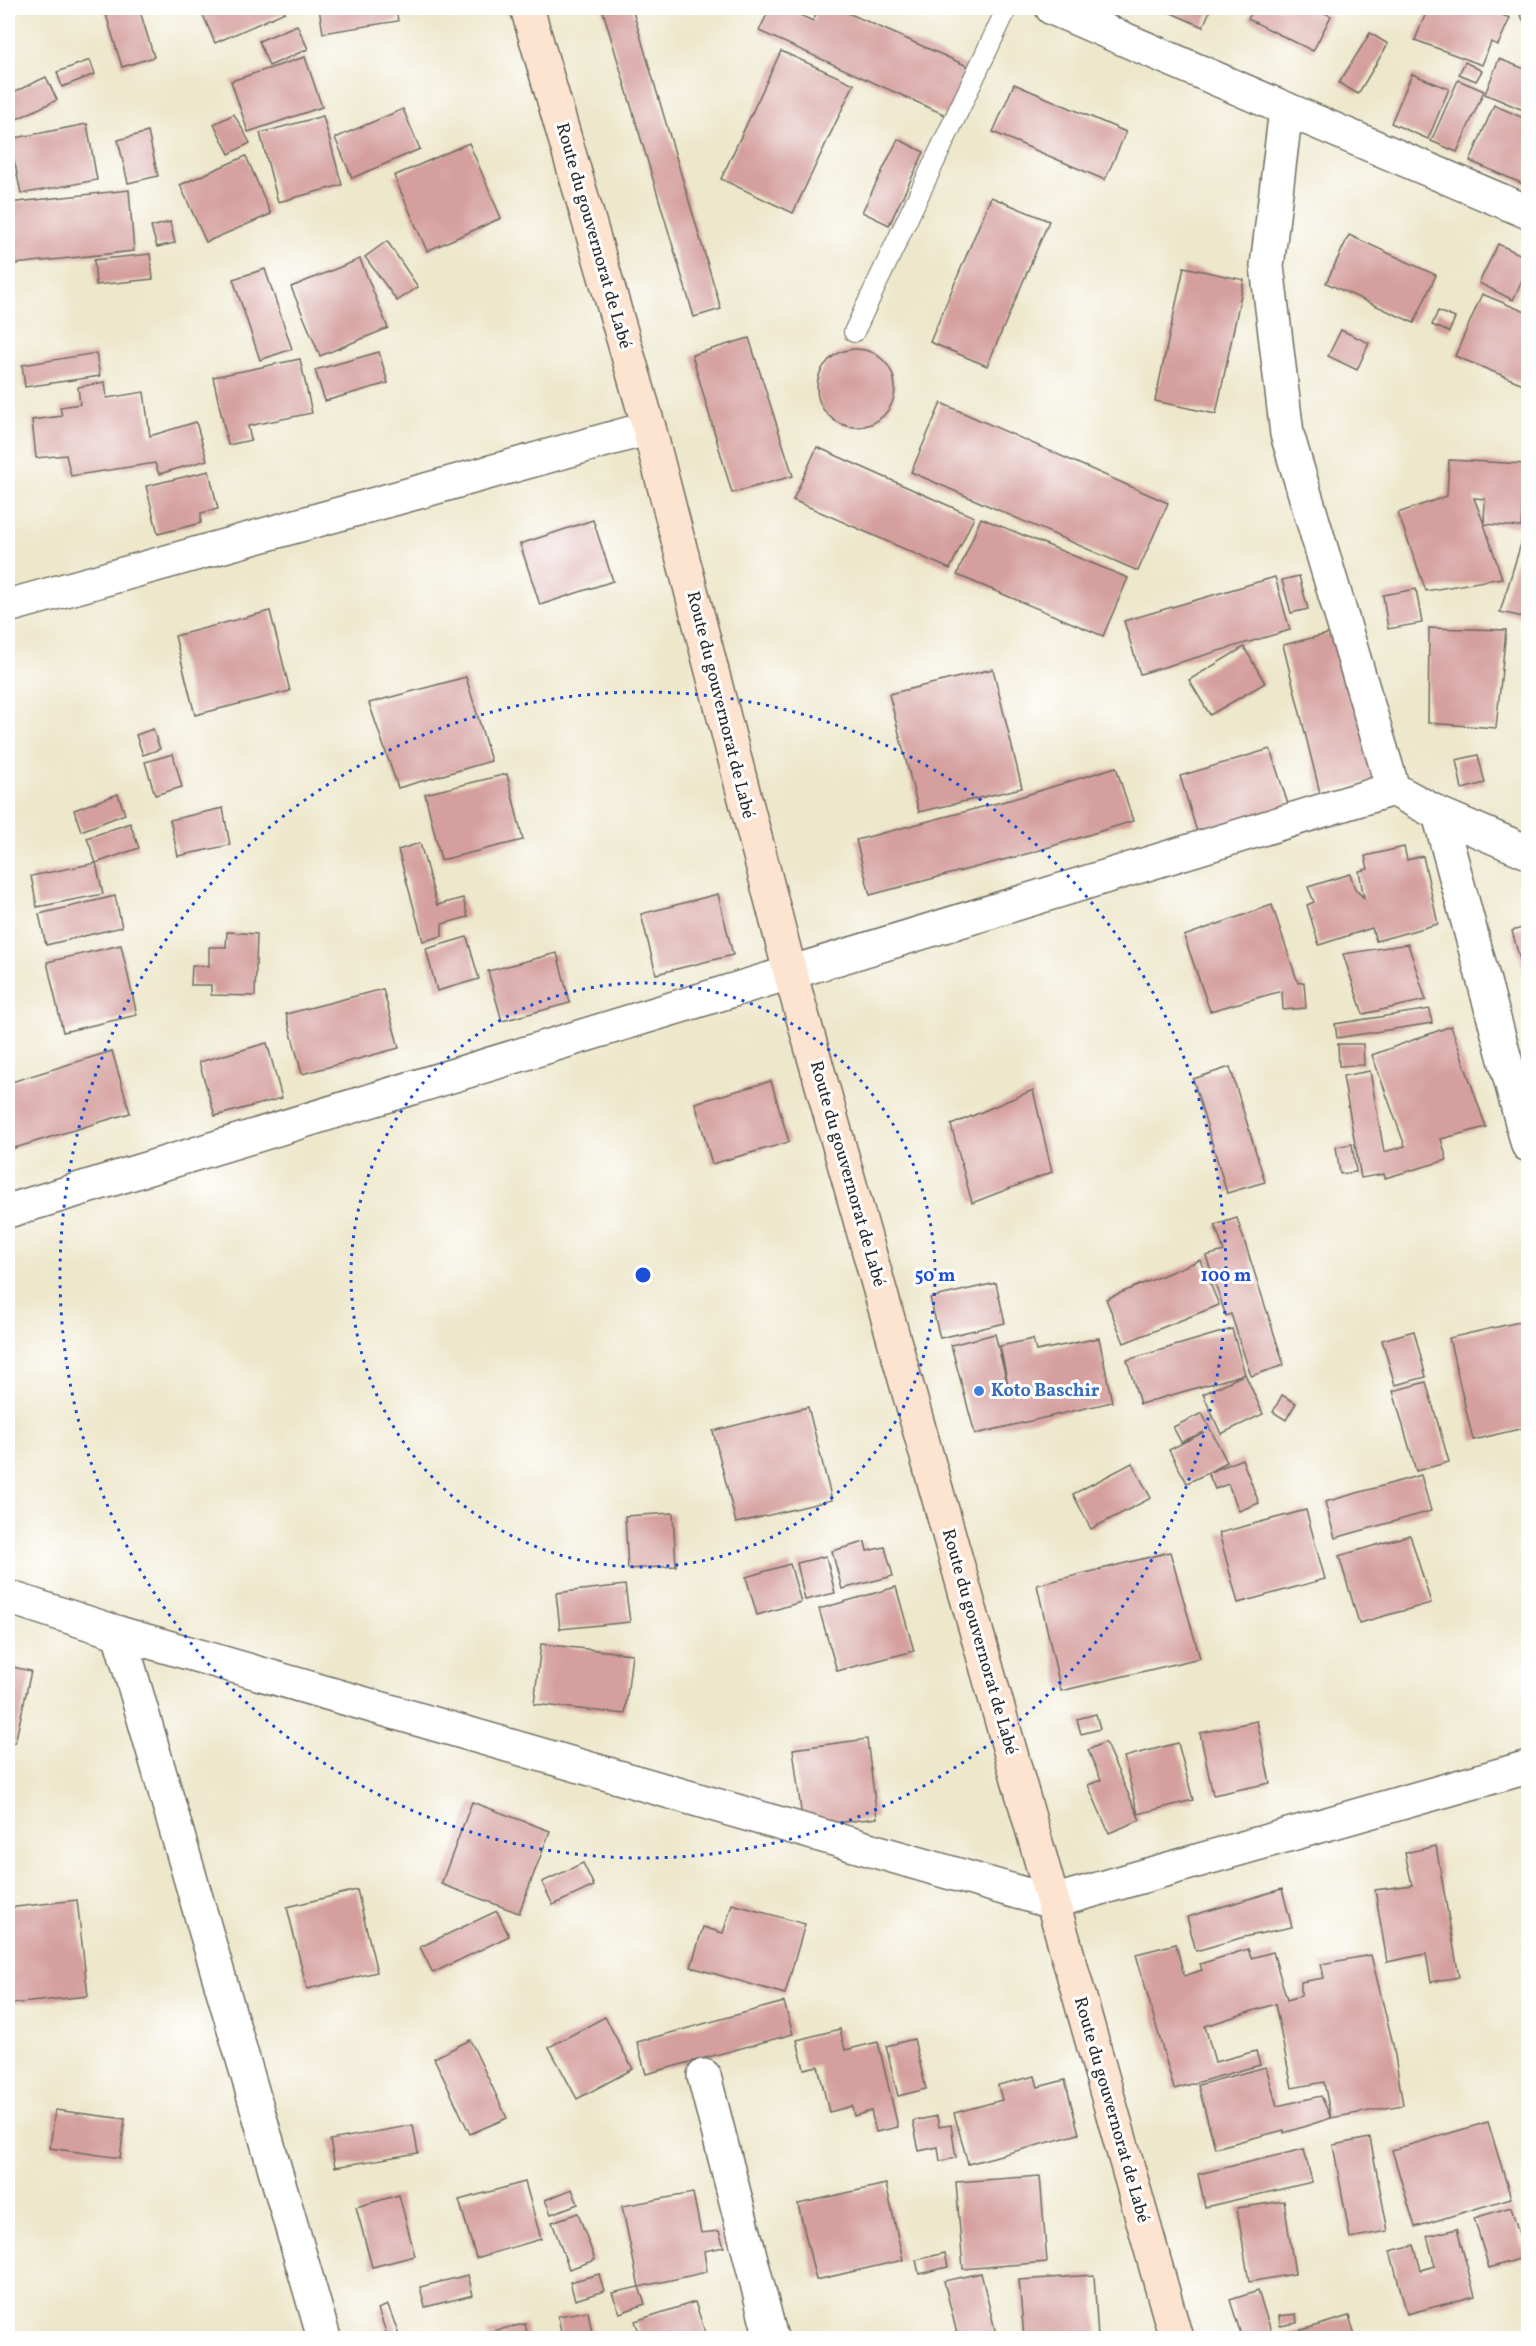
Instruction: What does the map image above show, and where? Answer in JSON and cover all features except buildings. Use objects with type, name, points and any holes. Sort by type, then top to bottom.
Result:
[{"type":"street","name":"Route du gouvernorat de Labé","points":[[526,8],[649,428],[789,972],[1176,2338]]},
{"type":"street","points":[[1052,8],[1528,212]]},
{"type":"street","points":[[1286,109],[1267,266],[1287,434],[1393,789],[1439,814],[1528,852]]},
{"type":"street","points":[[8,606],[649,428]]},
{"type":"street","points":[[8,1211],[1393,789]]},
{"type":"street","points":[[1439,814],[1528,1144]]},
{"type":"street","points":[[8,1597],[119,1633],[1053,1902],[1528,1767]]},
{"type":"street","points":[[119,1633],[324,2338]]},
{"type":"street","points":[[704,2076],[771,2338]]},
{"type":"lane","points":[[854,332],[1007,8]]},
{"type":"place","name":"Koto Baschir","points":[[979,1391]]}]
